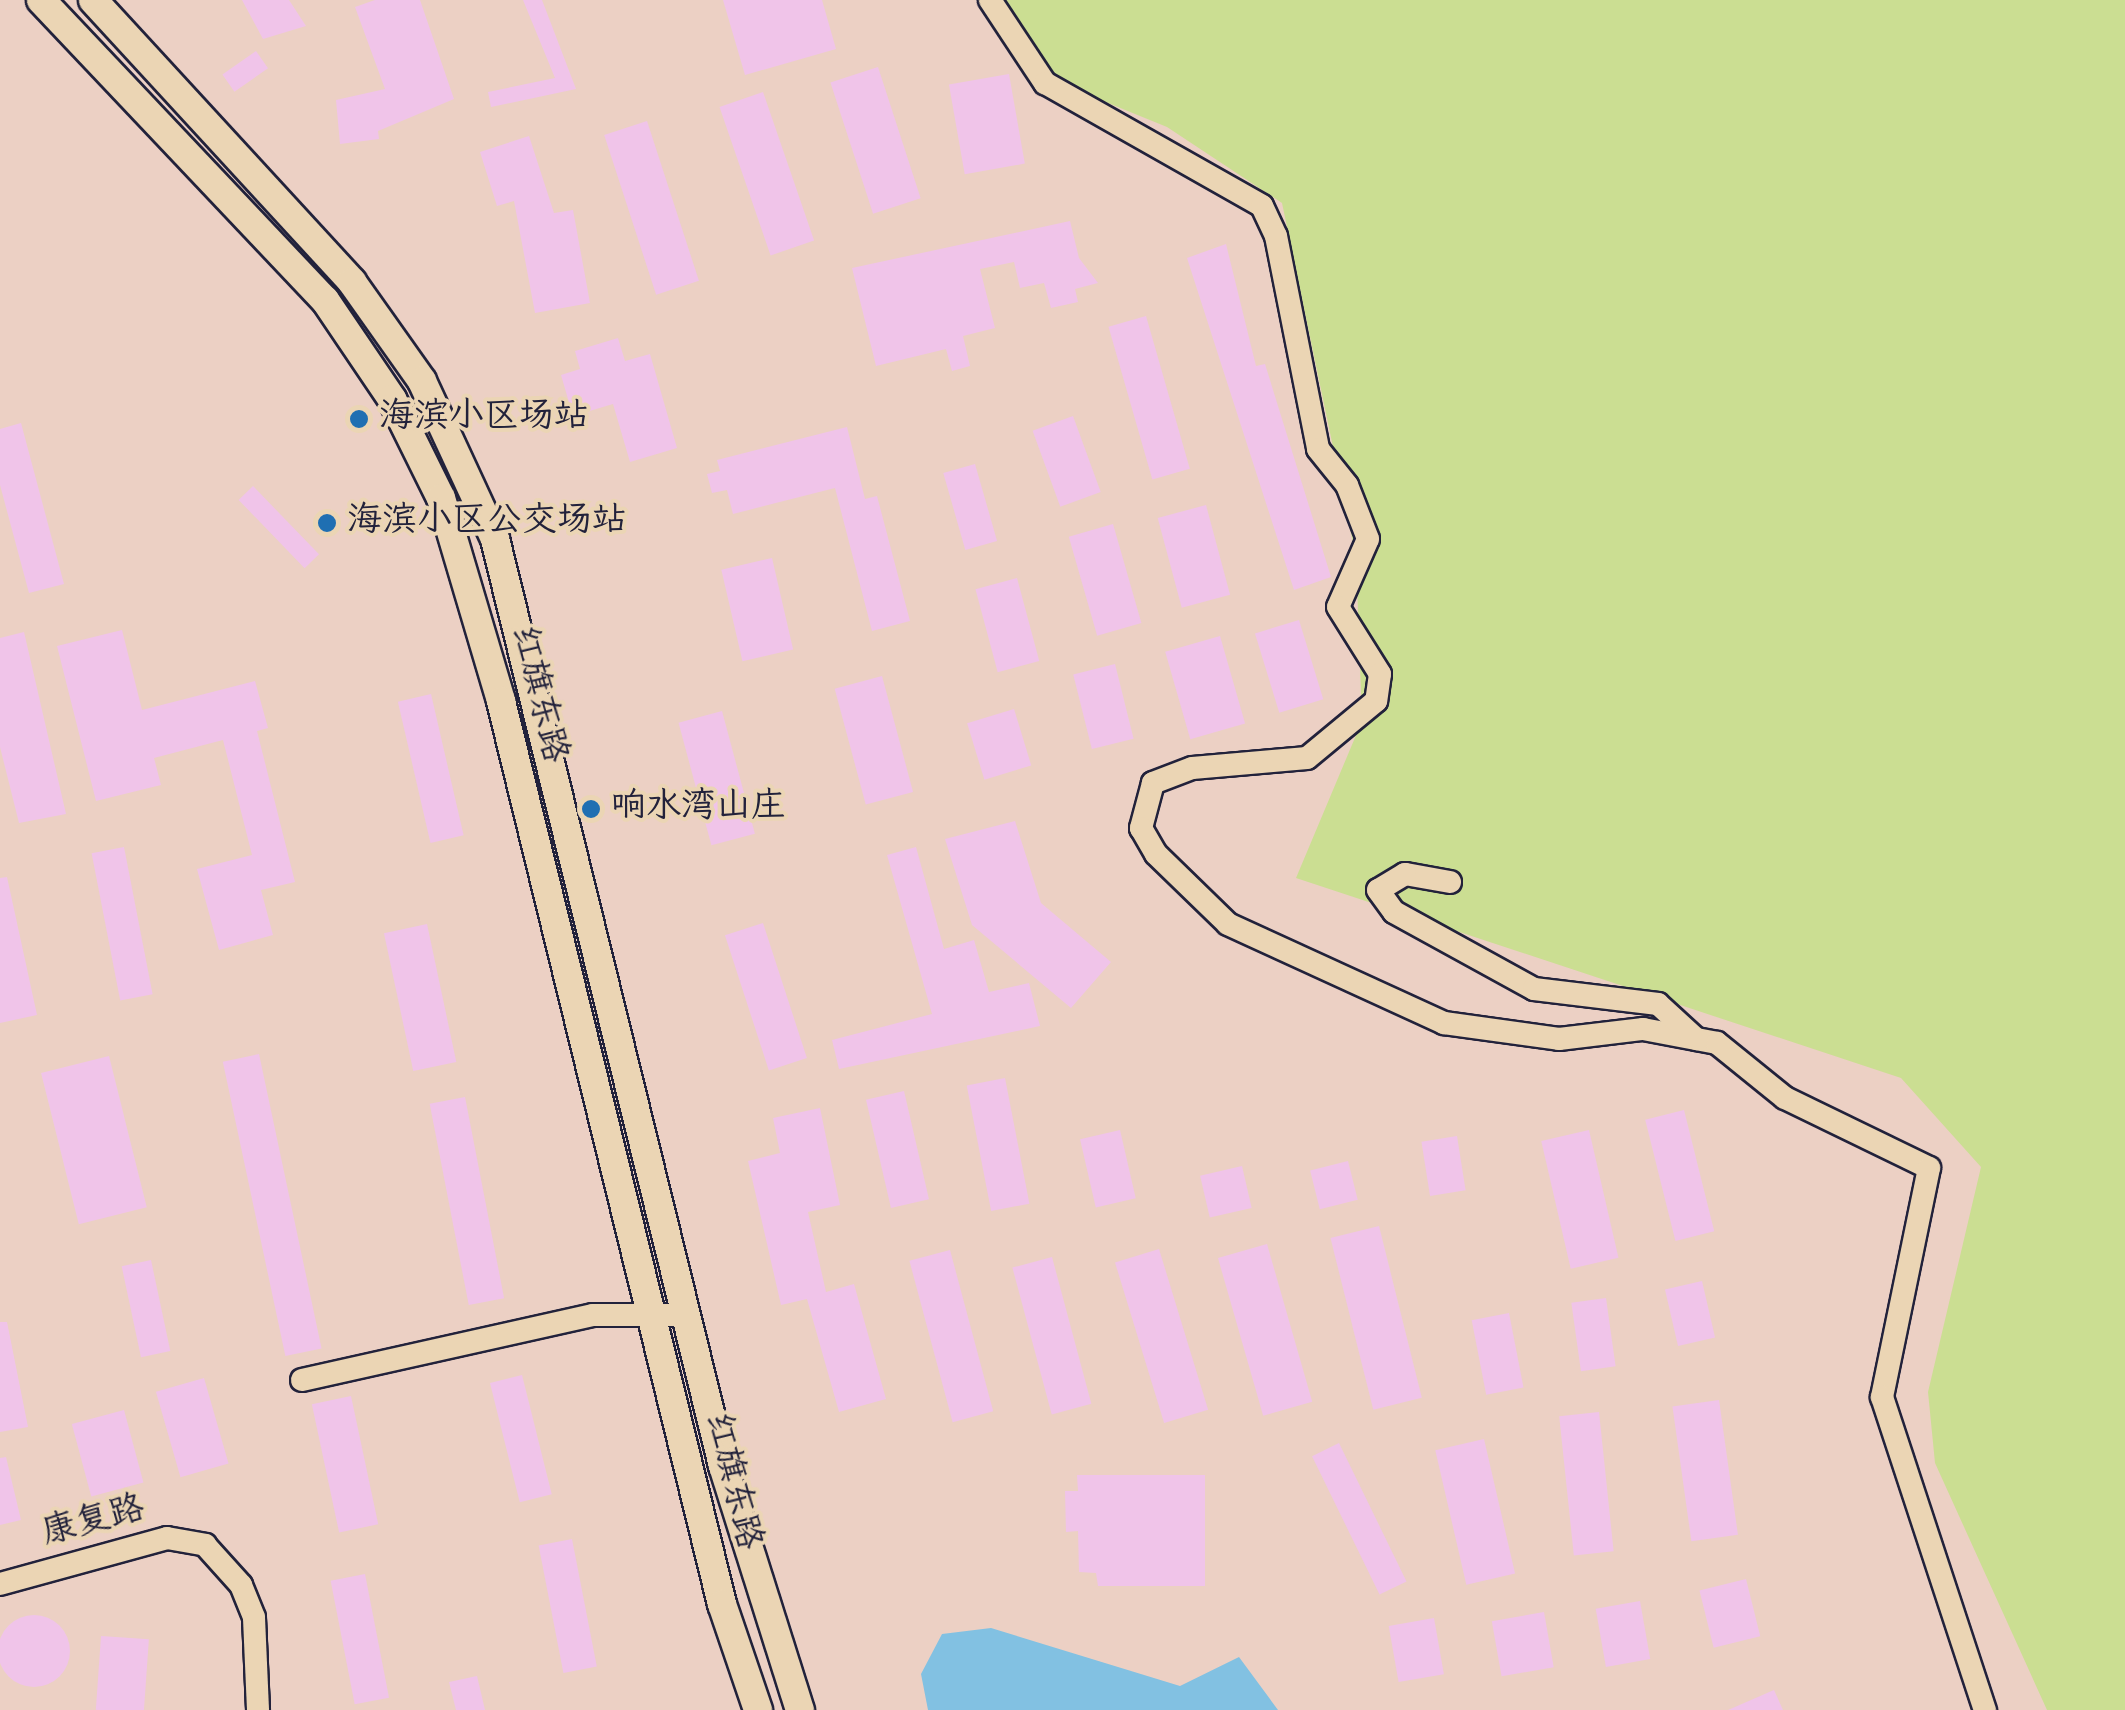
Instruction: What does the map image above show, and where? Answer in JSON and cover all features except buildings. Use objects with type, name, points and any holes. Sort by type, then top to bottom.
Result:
[{"type":"main road","name":"红旗东路","points":[[41,0],[325,300],[392,398],[441,498],[501,700],[722,1604],[758,1710]]},
{"type":"main road","name":"红旗东路","points":[[92,0],[352,282],[422,381],[472,484],[512,601],[686,1315],[800,1710]]},
{"type":"street","points":[[990,0],[1045,83],[1262,206],[1276,236],[1318,448],[1347,485],[1368,539],[1338,606],[1380,674],[1376,701],[1307,758],[1192,768],[1154,783],[1141,828],[1156,854],[1228,924],[1444,1023],[1559,1038],[1643,1029],[1717,1043],[1785,1098],[1929,1168],[1882,1397],[1985,1710]]},
{"type":"street","points":[[1450,882],[1405,874],[1378,890],[1394,912],[1534,989],[1658,1004],[1696,1039]]},
{"type":"street","points":[[302,1380],[593,1314],[686,1315]]},
{"type":"street","name":"康复路","points":[[0,1584],[167,1538],[205,1546],[232,1571],[254,1618],[258,1710]]},
{"type":"green space","points":[[1000,0],[2125,0],[2125,1710],[2047,1710],[1935,1463],[1928,1392],[1981,1167],[1901,1078],[1296,878],[1362,721],[1356,557],[1282,203],[1167,127],[1054,81]]},
{"type":"water","points":[[991,1628],[1180,1686],[1239,1657],[1278,1710],[928,1710],[921,1674],[942,1634]]},
{"type":"place","name":"海滨小区场站","points":[[359,419]]},
{"type":"place","name":"海滨小区公交场站","points":[[327,523]]},
{"type":"place","name":"响水湾山庄","points":[[591,809]]}]
